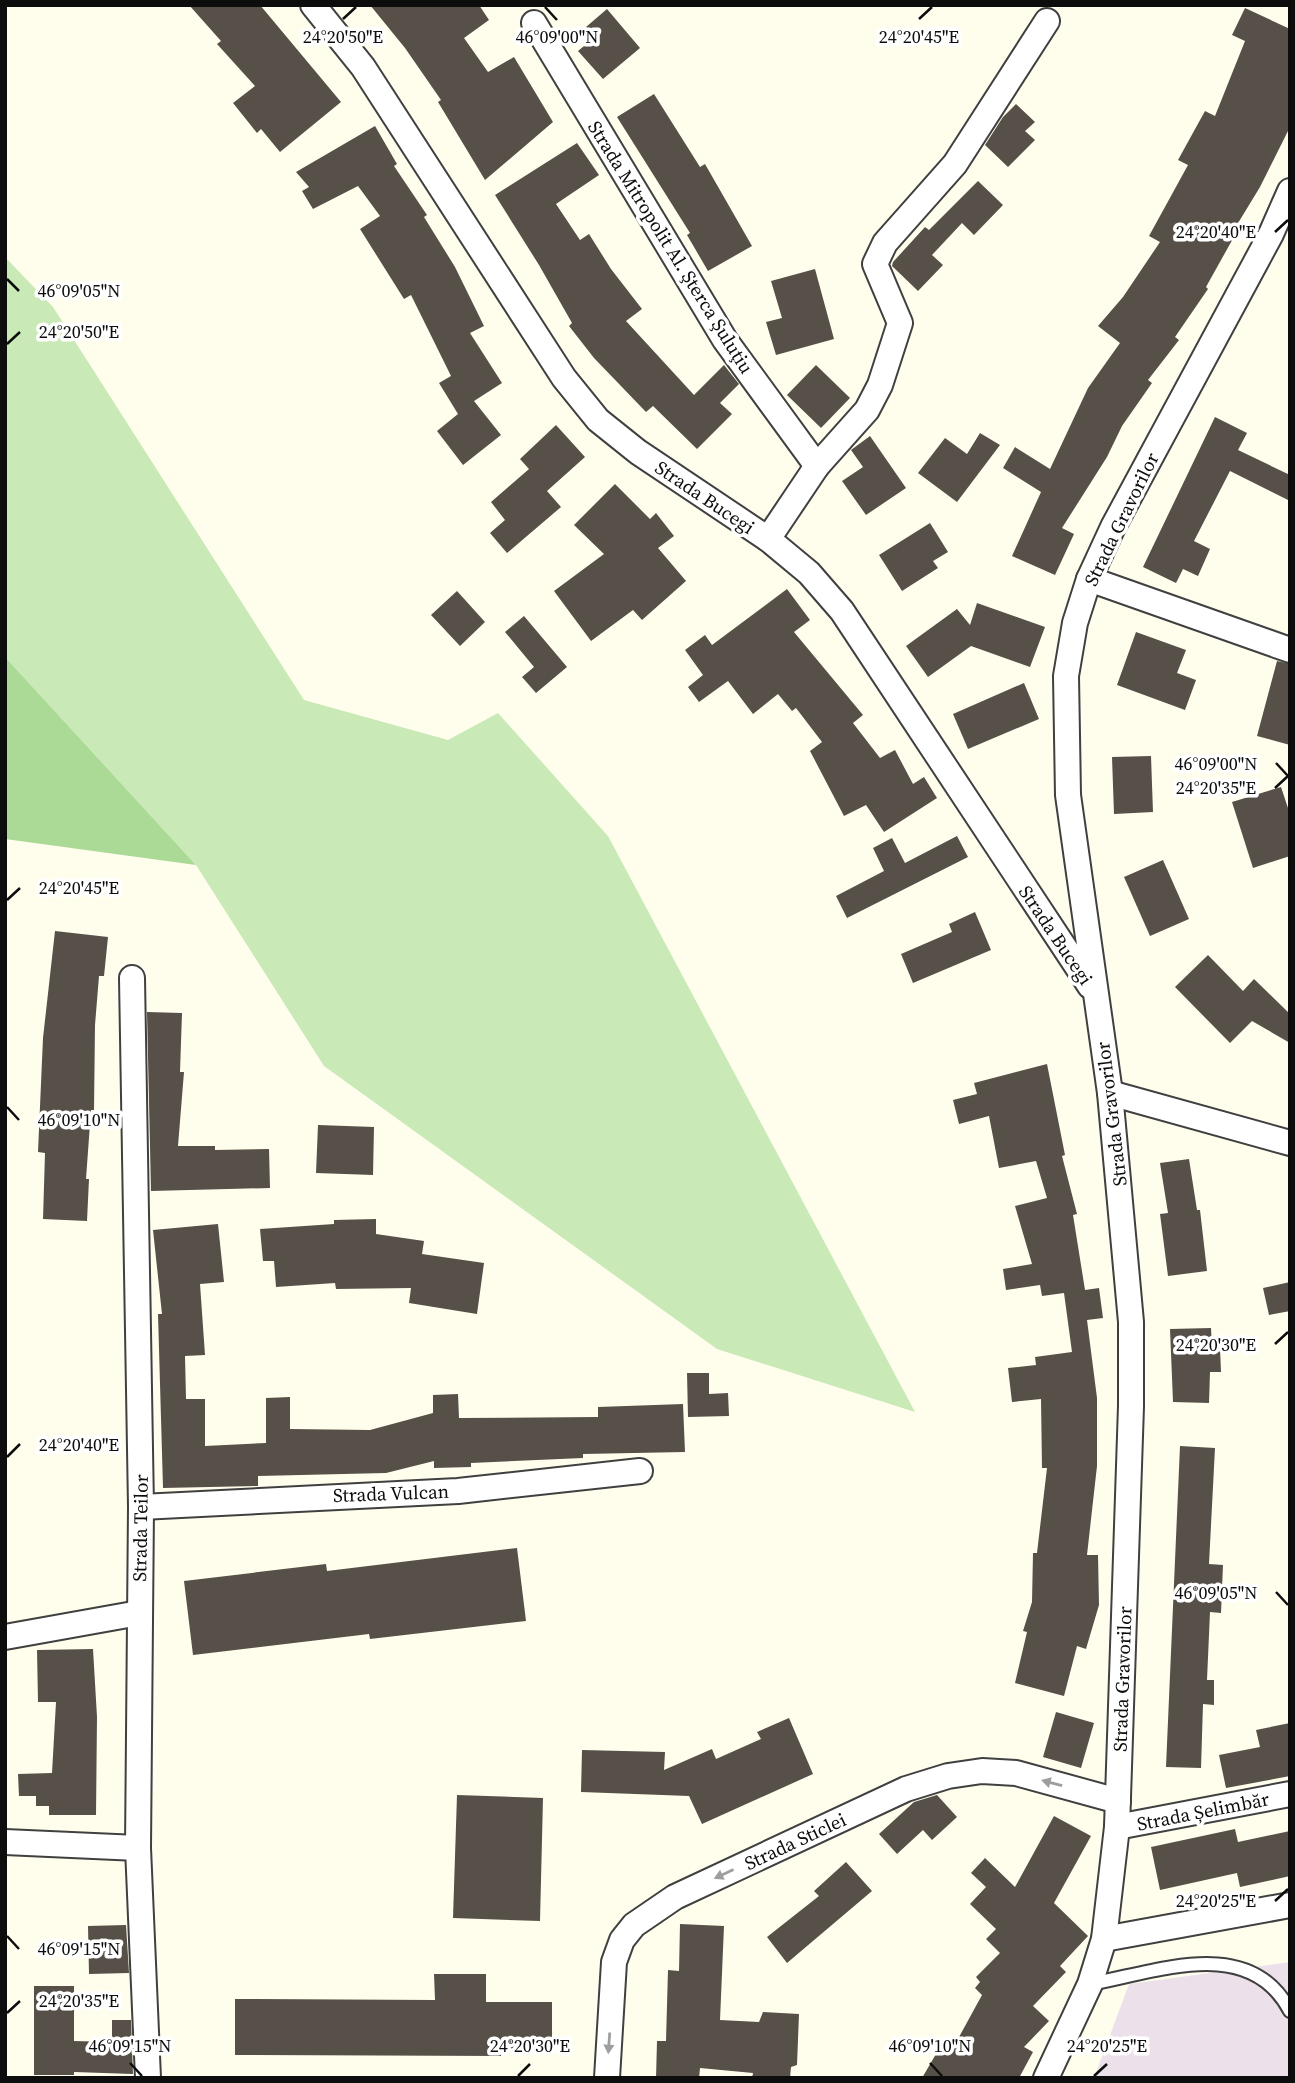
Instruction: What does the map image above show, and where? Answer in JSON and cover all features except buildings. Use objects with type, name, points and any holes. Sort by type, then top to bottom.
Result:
[{"type":"street","name":"Strada Bucegi","points":[[313,5],[363,67],[564,378],[598,420],[638,452],[768,539],[809,573],[842,611],[1095,992]]},
{"type":"street","points":[[768,539],[817,466],[867,410],[880,385],[900,323],[875,264],[885,243],[955,164],[1047,21]]},
{"type":"street","name":"Strada Mitropolit Al. Şterca Şuluţiu","points":[[534,23],[725,340],[817,466]]},
{"type":"street","name":"Strada Gravorilor","points":[[1046,2078],[1090,1984],[1104,1939],[1117,1827],[1131,1322],[1110,1093],[1068,795],[1065,745],[1066,676],[1075,623],[1089,579],[1113,527],[1271,234],[1290,191]]},
{"type":"street","points":[[1089,579],[1290,650]]},
{"type":"street","name":"Strada Teilor","points":[[132,978],[142,1507],[138,1847],[148,2078]]},
{"type":"street","points":[[1110,1093],[1290,1143]]},
{"type":"street","name":"Strada Vulcan","points":[[142,1507],[458,1491],[640,1471]]},
{"type":"street","points":[[5,1637],[139,1613]]},
{"type":"street","name":"Strada Sticlei","points":[[607,2078],[614,1962],[618,1951],[634,1925],[675,1897],[906,1789],[948,1776],[982,1771],[1016,1773],[1118,1801]]},
{"type":"street","name":"Strada Șelimbăr","points":[[1117,1827],[1290,1794]]},
{"type":"street","points":[[5,1842],[138,1847]]},
{"type":"street","points":[[1104,1939],[1290,1905]]},
{"type":"lane","points":[[1090,1984],[1205,1963],[1231,1964],[1259,1975],[1273,1985],[1290,2011]]},
{"type":"shaded area","points":[[1290,1962],[1290,2078],[1094,2078],[1129,1984]]},
{"type":"green space","points":[[5,257],[53,307],[304,700],[448,740],[498,713],[608,836],[915,1412],[717,1349],[324,1066],[196,865],[5,657]]},
{"type":"green space","points":[[5,657],[196,865],[5,839]]}]
